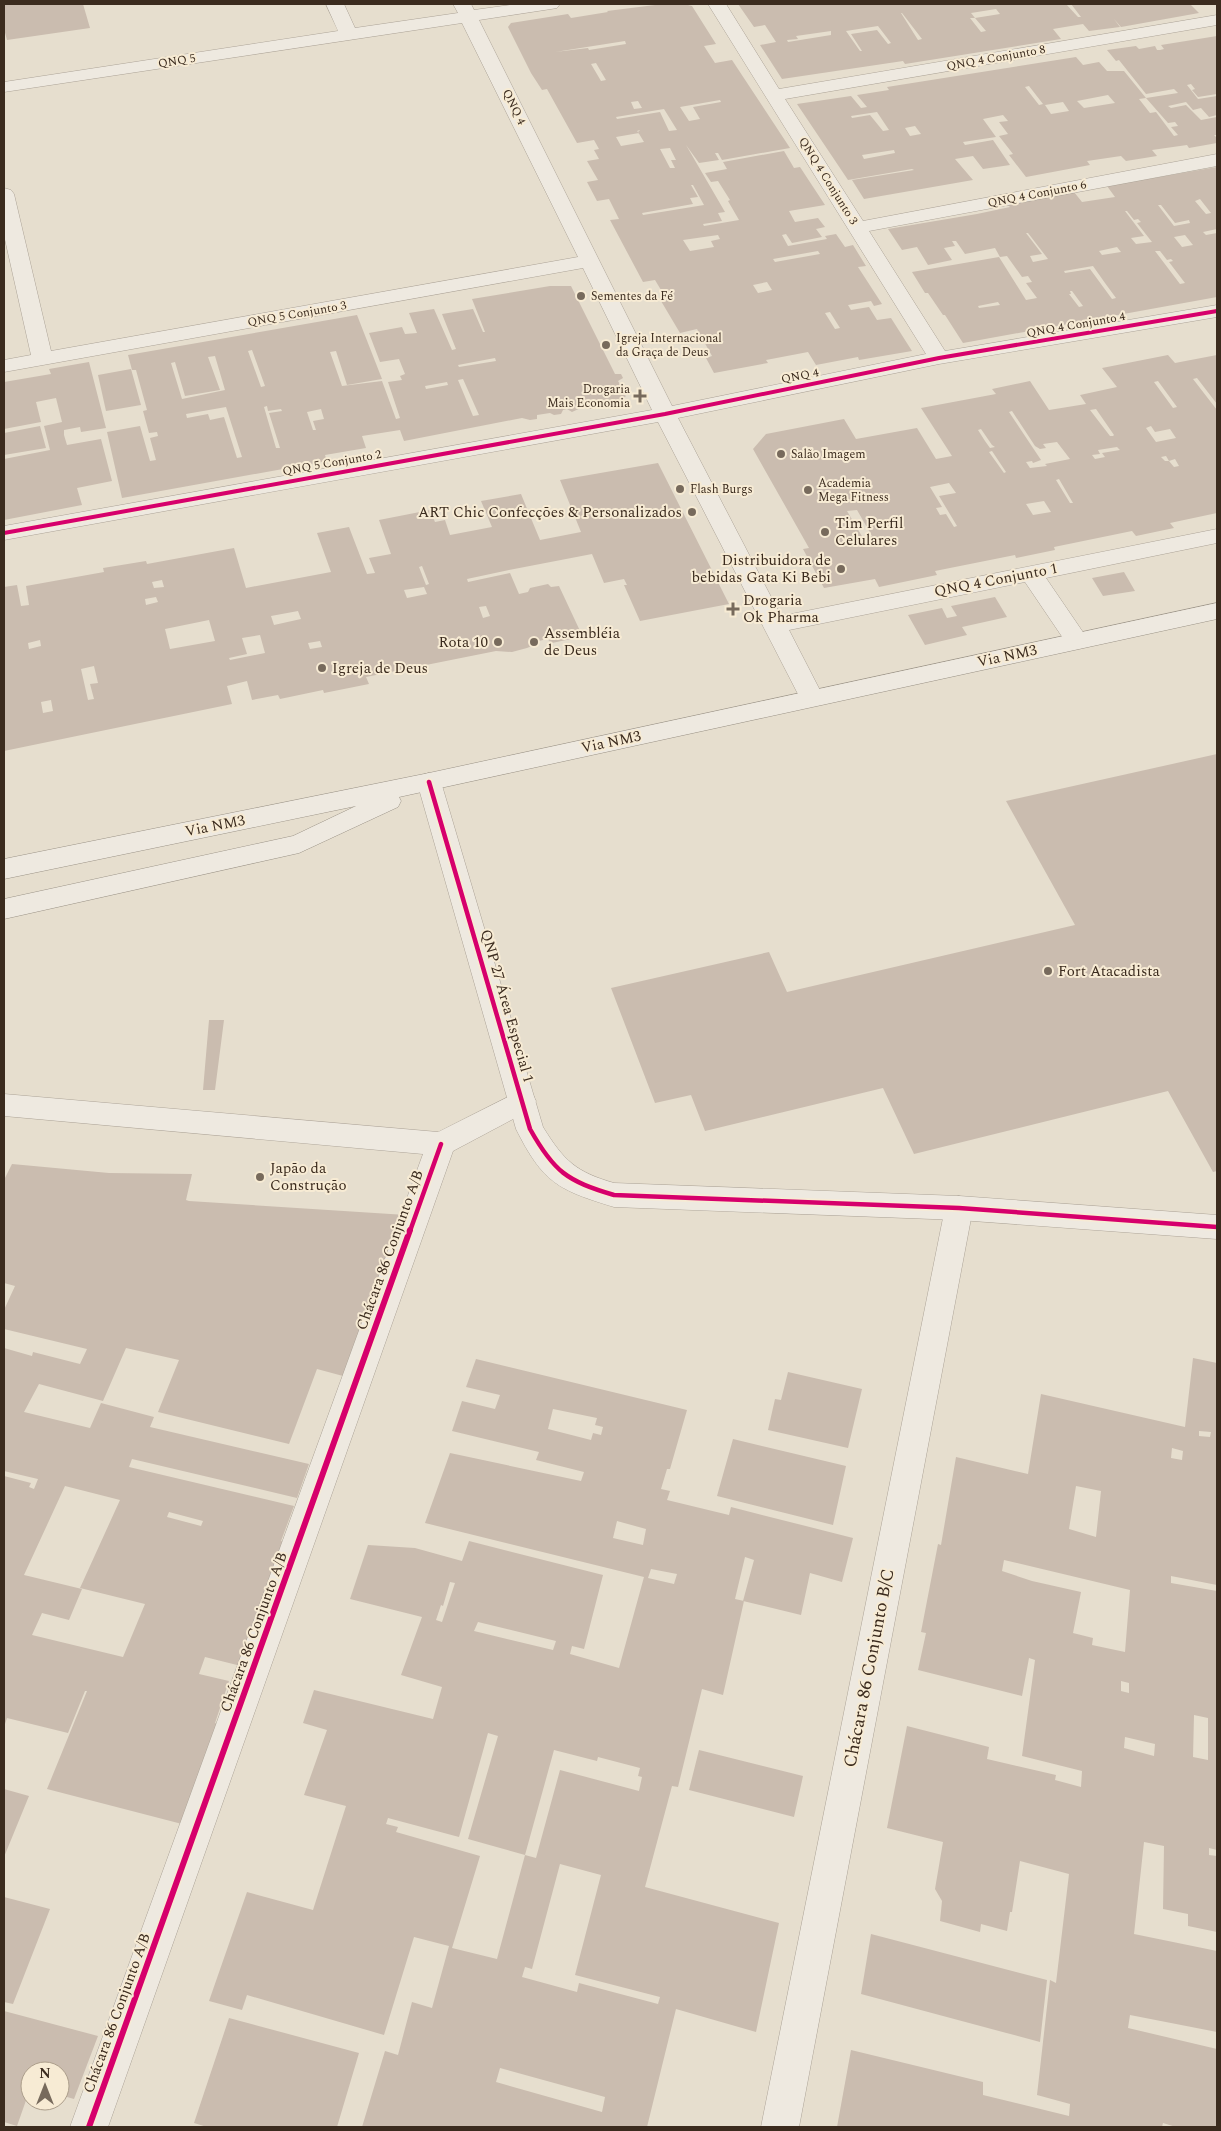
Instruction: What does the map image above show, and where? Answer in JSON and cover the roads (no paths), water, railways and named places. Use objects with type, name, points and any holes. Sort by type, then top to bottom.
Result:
[{"type":"street","points":[[335,4],[349,34]]},
{"type":"street","points":[[465,10],[551,4]]},
{"type":"street","name":"QNQ 4 Conjunto 3","points":[[716,4],[939,358]]},
{"type":"street","name":"QNQ 5","points":[[4,87],[349,34],[465,10]]},
{"type":"street","name":"QNQ 4","points":[[465,10],[664,414],[812,698]]},
{"type":"street","name":"QNQ 4 Conjunto 8","points":[[774,95],[1217,20]]},
{"type":"street","name":"QNQ 4 Conjunto 6","points":[[857,228],[1217,160]]},
{"type":"street","points":[[4,194],[42,359]]},
{"type":"street","name":"QNQ 5 Conjunto 3","points":[[4,366],[590,262]]},
{"type":"street","name":"QNQ 4 Conjunto 4","points":[[939,358],[1217,311]]},
{"type":"street","name":"QNQ 4","points":[[664,414],[939,358]]},
{"type":"street","name":"QNQ 5 Conjunto 2","points":[[4,532],[664,414]]},
{"type":"street","name":"QNQ 4 Conjunto 1","points":[[775,625],[1217,536]]},
{"type":"street","points":[[1032,573],[1077,641]]},
{"type":"street","name":"Via NM3","points":[[4,869],[429,782],[1217,611]]},
{"type":"street","points":[[4,909],[298,844],[429,782]]},
{"type":"street","name":"QNP 27 Área Especial 1","points":[[429,782],[530,1129],[538,1144],[565,1176],[579,1184],[614,1195],[959,1208],[1217,1227]]},
{"type":"street","points":[[5,1108],[441,1144],[522,1101]]},
{"type":"street","name":"Chácara 86 Conjunto A/B","points":[[90,2127],[441,1144]]},
{"type":"street","name":"Chácara 86 Conjunto B/C","points":[[780,2127],[959,1208]]},
{"type":"place","name":"Sementes da Fé","points":[[581,296]]},
{"type":"place","name":"Igreja Internacional da Graça de Deus","points":[[606,345]]},
{"type":"place","name":"Drogaria Mais Economia","points":[[640,396]]},
{"type":"place","name":"Salão Imagem","points":[[781,454]]},
{"type":"place","name":"Flash Burgs","points":[[680,489]]},
{"type":"place","name":"Academia Mega Fitness","points":[[808,490]]},
{"type":"place","name":"ART Chic Confecções & Personalizados","points":[[692,512]]},
{"type":"place","name":"Tim Perfil Celulares","points":[[825,532]]},
{"type":"place","name":"Distribuidora de bebidas Gata Ki Bebi","points":[[841,569]]},
{"type":"place","name":"Drogaria Ok Pharma","points":[[733,609]]},
{"type":"place","name":"Rota 10","points":[[498,642]]},
{"type":"place","name":"Assembléia de Deus","points":[[534,642]]},
{"type":"place","name":"Igreja de Deus","points":[[322,668]]},
{"type":"place","name":"Fort Atacadista","points":[[1048,971]]},
{"type":"place","name":"Japão da Construção","points":[[260,1177]]}]
